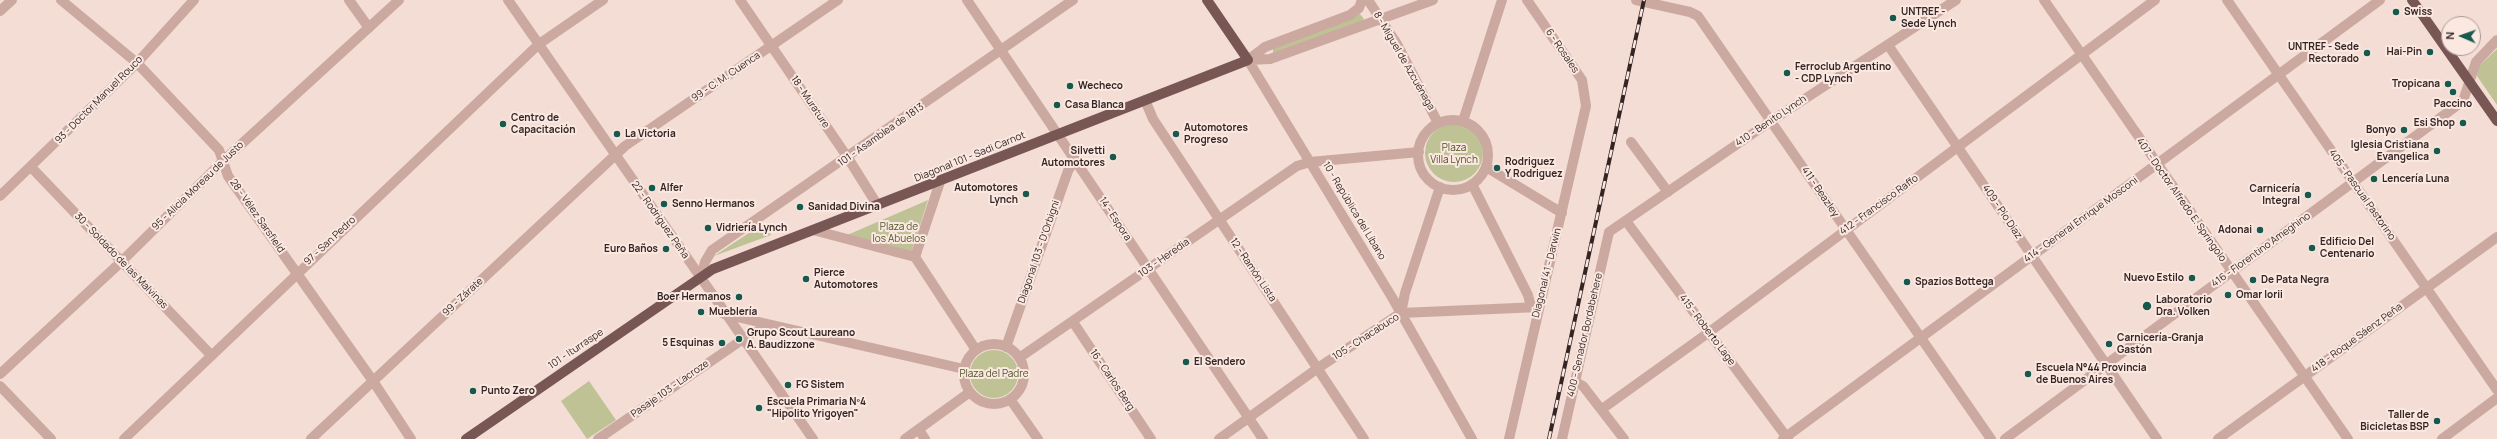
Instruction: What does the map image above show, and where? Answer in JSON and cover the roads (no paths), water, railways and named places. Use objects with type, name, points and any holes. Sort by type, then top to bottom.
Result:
[{"type":"main road","name":"10 - República del Líbano","points":[[1207,0],[1248,60]]},
{"type":"main road","points":[[2412,0],[2497,121]]},
{"type":"main road","name":"Diagonal 101 - Sadi Carnot","points":[[701,278],[722,266],[940,182],[1248,60]]},
{"type":"main road","name":"101 - Iturraspe","points":[[466,439],[701,278]]},
{"type":"street","points":[[0,11],[12,0]]},
{"type":"street","name":"28 - Vélez Sarsfield","points":[[61,0],[137,63],[220,150],[228,176],[373,381],[411,439]]},
{"type":"street","points":[[349,0],[369,28]]},
{"type":"street","name":"95 - Alicia Moreau de Justo","points":[[0,374],[121,262],[224,160],[399,0]]},
{"type":"street","name":"22 - Rodríguez Peña","points":[[508,0],[701,278],[742,340],[813,439]]},
{"type":"street","name":"97 - San Pedro","points":[[124,439],[296,273],[539,44],[603,0]]},
{"type":"street","name":"18 - Murature","points":[[740,0],[848,158],[878,206]]},
{"type":"street","name":"99 - C. M. Cuenca","points":[[615,154],[838,0]]},
{"type":"street","name":"14 - Espora","points":[[967,0],[1263,439]]},
{"type":"street","name":"101 - Asamblea de 1813","points":[[701,278],[705,262],[712,250],[848,158],[1073,0]]},
{"type":"street","name":"Diagonal 101 - Sadi Carnot","points":[[1248,60],[1265,48],[1350,15],[1359,8],[1362,0]]},
{"type":"street","name":"8 - Miguel de Azcuénaga","points":[[1368,0],[1381,18],[1438,123]]},
{"type":"street","name":"Diagonal 101 - Sadi Carnot","points":[[1248,60],[1270,59],[1433,0]]},
{"type":"street","points":[[1463,121],[1502,0]]},
{"type":"street","name":"6 - Rosales","points":[[1527,0],[1582,80],[1586,106]]},
{"type":"street","name":"411 - Beazley","points":[[1637,0],[1690,12],[1698,16],[1991,439]]},
{"type":"street","name":"410 - Benito Lynch","points":[[1609,232],[1771,121],[1956,0]]},
{"type":"street","name":"407 - Doctor Alfredo E. Springolo","points":[[2044,0],[2156,164],[2348,439]]},
{"type":"street","name":"412 - Francisco Raffo","points":[[1602,409],[1708,333],[1845,229],[2155,0]]},
{"type":"street","name":"405 - Pascual Pastorino","points":[[2227,0],[2497,390]]},
{"type":"street","name":"414 - General Enrique Mosconi","points":[[1785,438],[2278,73],[2380,0]]},
{"type":"street","name":"93 - Doctor Manuel Rouco","points":[[0,196],[137,63],[192,1]]},
{"type":"street","name":"416 - Florentino Ameghino","points":[[2005,439],[2105,363],[2463,101],[2476,62],[2497,40]]},
{"type":"street","name":"409 - Pío Díaz","points":[[1888,45],[2157,439]]},
{"type":"street","name":"10 - República del Líbano","points":[[1248,60],[1401,314],[1472,439]]},
{"type":"street","name":"12 - Ramón Lista","points":[[1146,100],[1153,119],[1364,439]]},
{"type":"street","name":"Diagonal 41 - Darwin","points":[[1509,439],[1535,307],[1562,213],[1586,106]]},
{"type":"street","points":[[1455,119],[1463,121],[1475,127],[1485,139],[1488,155],[1486,167],[1478,180],[1461,189],[1440,187],[1426,176],[1420,167],[1419,152],[1423,137],[1438,123],[1455,119]]},
{"type":"street","points":[[1631,142],[1668,192]]},
{"type":"street","name":"103 - Heredia","points":[[1019,358],[1297,166],[1310,162],[1419,152]]},
{"type":"street","name":"99 - Zárate","points":[[311,439],[615,154]]},
{"type":"street","name":"Diagonal 103 - D'Orbigni","points":[[1006,347],[1068,171],[1075,159]]},
{"type":"street","name":"30 - Soldado de las Malvinas","points":[[31,167],[211,355]]},
{"type":"street","points":[[1486,167],[1562,213]]},
{"type":"street","points":[[915,257],[940,182]]},
{"type":"street","points":[[1472,184],[1535,307]]},
{"type":"street","points":[[1401,314],[1405,293],[1440,187]]},
{"type":"street","name":"415 - Roberto Lage","points":[[1626,221],[1785,438]]},
{"type":"street","points":[[813,230],[915,257],[976,350]]},
{"type":"street","name":"400 - Senador Bordabehere","points":[[1562,439],[1609,232]]},
{"type":"street","name":"418 - Roque Sáenz Peña","points":[[2218,439],[2497,237]]},
{"type":"street","name":"105 - Chacabuco","points":[[1219,439],[1318,368],[1401,314],[1535,307]]},
{"type":"street","points":[[724,314],[964,369]]},
{"type":"street","name":"16 - Carlos Berg","points":[[1073,322],[1152,439]]},
{"type":"street","name":"Pasaje 103 - Lacroze","points":[[603,438],[742,340],[772,324]]},
{"type":"street","points":[[991,344],[1006,347],[1019,358],[1024,376],[1022,385],[1010,399],[997,404],[984,402],[970,392],[965,381],[964,369],[970,356],[976,350],[991,344]]},
{"type":"street","points":[[1574,381],[1583,386],[1624,439]]},
{"type":"street","points":[[0,386],[51,439]]},
{"type":"street","points":[[905,439],[970,392]]},
{"type":"street","points":[[2442,439],[2497,398]]},
{"type":"street","points":[[1010,399],[1038,439]]},
{"type":"street","points":[[919,430],[925,439]]},
{"type":"railway","points":[[1549,439],[1644,0]]},
{"type":"place","name":"Swiss","points":[[2396,12]]},
{"type":"place","name":"UNTREF - Sede Lynch","points":[[1893,18]]},
{"type":"place","name":"Hai-Pin","points":[[2430,52]]},
{"type":"place","name":"UNTREF - Sede Rectorado","points":[[2367,53]]},
{"type":"place","name":"Ferroclub Argentino - CDP Lynch","points":[[1787,73]]},
{"type":"place","name":"Tropicana","points":[[2448,84]]},
{"type":"place","name":"Wecheco","points":[[1070,86]]},
{"type":"place","name":"Paccino","points":[[2453,92]]},
{"type":"place","name":"Casa Blanca","points":[[1057,105]]},
{"type":"place","name":"Esi Shop","points":[[2463,123]]},
{"type":"place","name":"Centro de Capacitación","points":[[503,124]]},
{"type":"place","name":"Bonyo","points":[[2404,130]]},
{"type":"place","name":"La Victoria","points":[[617,134]]},
{"type":"place","name":"Automotores Progreso","points":[[1176,134]]},
{"type":"place","name":"Iglesia Cristiana Evangelica","points":[[2437,151]]},
{"type":"place","name":"Silvetti Automotores","points":[[1113,157]]},
{"type":"place","name":"Rodriguez Y Rodriguez","points":[[1497,168]]},
{"type":"place","name":"Lencería Luna","points":[[2374,179]]},
{"type":"place","name":"Alfer","points":[[652,188]]},
{"type":"place","name":"Automotores Lynch","points":[[1026,194]]},
{"type":"place","name":"Carnicería Integral","points":[[2308,195]]},
{"type":"place","name":"Senno Hermanos","points":[[664,204]]},
{"type":"place","name":"Sanidad Divina","points":[[800,207]]},
{"type":"place","name":"Vidriería Lynch","points":[[708,228]]},
{"type":"place","name":"Adonai","points":[[2260,230]]},
{"type":"place","name":"Edificio Del Centenario","points":[[2312,248]]},
{"type":"place","name":"Euro Baños","points":[[666,249]]},
{"type":"place","name":"Nuevo Estilo","points":[[2192,278]]},
{"type":"place","name":"Pierce Automotores","points":[[806,279]]},
{"type":"place","name":"De Pata Negra","points":[[2253,280]]},
{"type":"place","name":"Spazios Bottega","points":[[1907,282]]},
{"type":"place","name":"Omar Iorii","points":[[2228,295]]},
{"type":"place","name":"Boer Hermanos","points":[[739,297]]},
{"type":"place","name":"Laboratorio Dra. Volken","points":[[2147,306]]},
{"type":"place","name":"Mueblería","points":[[701,312]]},
{"type":"place","name":"Grupo Scout Laureano A. Baudizzone","points":[[739,339]]},
{"type":"place","name":"5 Esquinas","points":[[722,343]]},
{"type":"place","name":"Carnicería-Granja Gastón","points":[[2109,344]]},
{"type":"place","name":"El Sendero","points":[[1186,362]]},
{"type":"place","name":"Escuela N°44 Provincia de Buenos Aires","points":[[2028,374]]},
{"type":"place","name":"FG Sistem","points":[[788,385]]},
{"type":"place","name":"Punto Zero","points":[[473,391]]},
{"type":"place","name":"Escuela Primaria Nº4 \"Hipolito Yrigoyen\"","points":[[759,408]]},
{"type":"place","name":"Taller de Bicicletas BSP","points":[[2437,421]]},
{"type":"park label","name":"Plaza Villa Lynch","points":[[1454,154]]},
{"type":"park label","name":"Plaza de los Abuelos","points":[[899,232]]},
{"type":"park label","name":"Plaza del Padre","points":[[994,374]]}]
